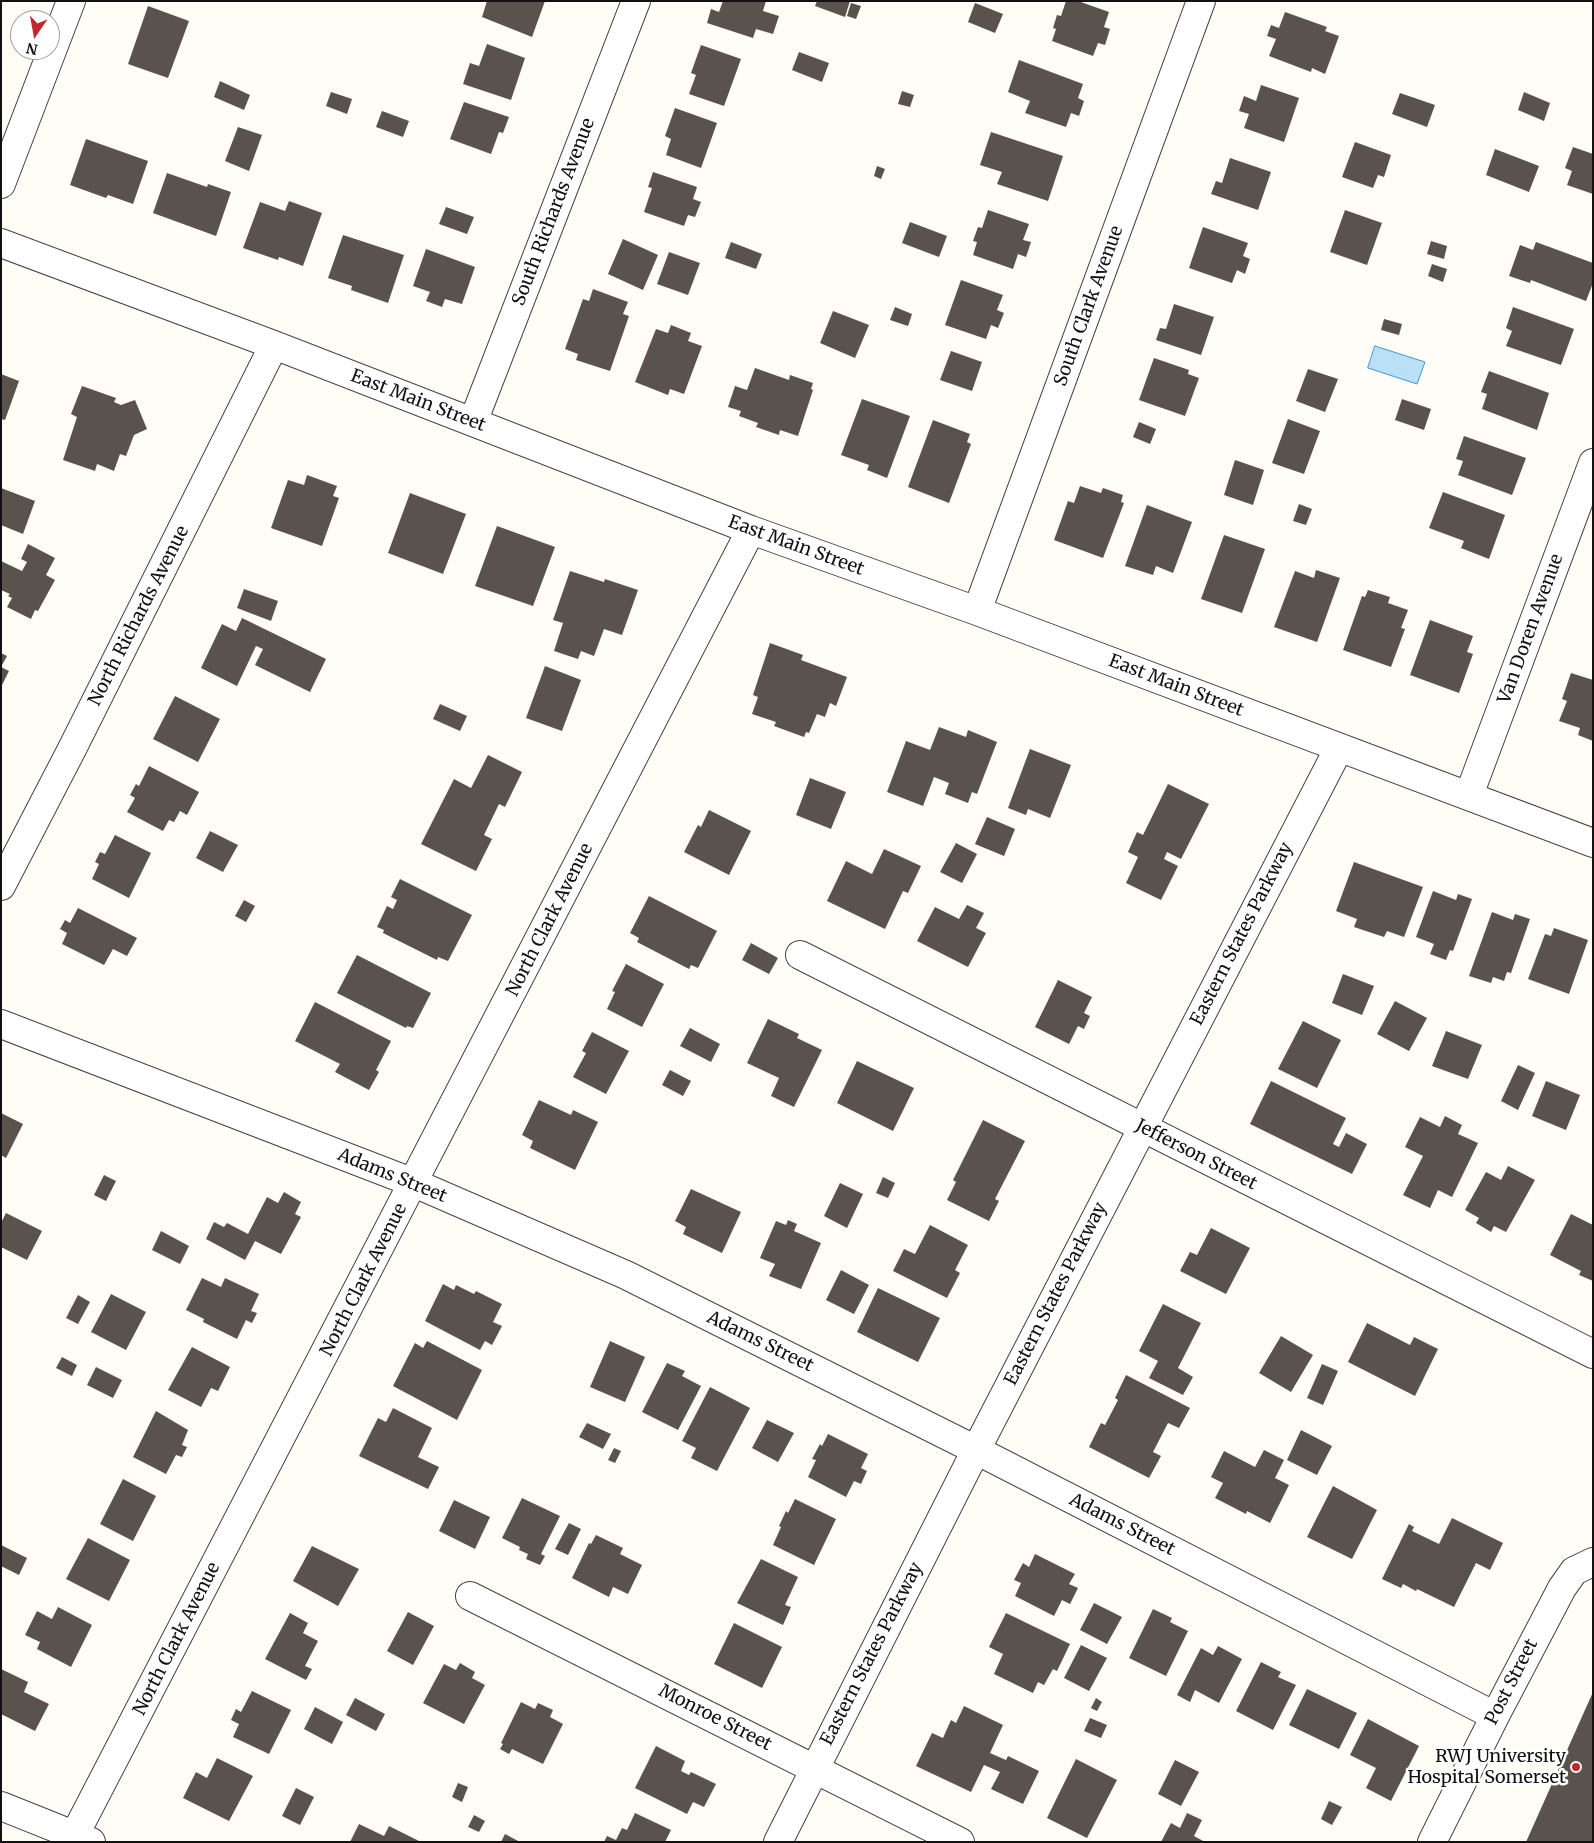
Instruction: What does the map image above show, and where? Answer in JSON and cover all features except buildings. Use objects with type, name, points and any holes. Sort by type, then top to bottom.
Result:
[{"type":"street","points":[[1,184],[71,1]]},
{"type":"street","name":"South Richards Avenue","points":[[473,422],[636,1]]},
{"type":"street","name":"South Clark Avenue","points":[[977,612],[1201,1]]},
{"type":"street","name":"East Main Street","points":[[1,243],[274,345],[751,530],[977,612],[1593,843]]},
{"type":"street","name":"North Richards Avenue","points":[[1,886],[73,747],[274,345]]},
{"type":"street","name":"Van Doren Avenue","points":[[1469,795],[1593,463]]},
{"type":"street","name":"North Clark Avenue","points":[[79,1840],[414,1183],[751,530]]},
{"type":"street","name":"Eastern States Parkway","points":[[778,1842],[976,1450],[1338,748]]},
{"type":"street","name":"Jefferson Street","points":[[800,955],[1593,1354]]},
{"type":"street","name":"Adams Street","points":[[1,1024],[414,1183],[626,1275],[976,1450],[1495,1716]]},
{"type":"street","name":"Post Street","points":[[1432,1842],[1562,1588],[1574,1570],[1593,1562]]},
{"type":"street","name":"Monroe Street","points":[[470,1596],[960,1842]]},
{"type":"street","points":[[1,1806],[79,1840]]},
{"type":"water","points":[[1375,346],[1425,362],[1417,384],[1368,368]]},
{"type":"place","name":"RWJ University Hospital Somerset","points":[[1576,1767]]}]
